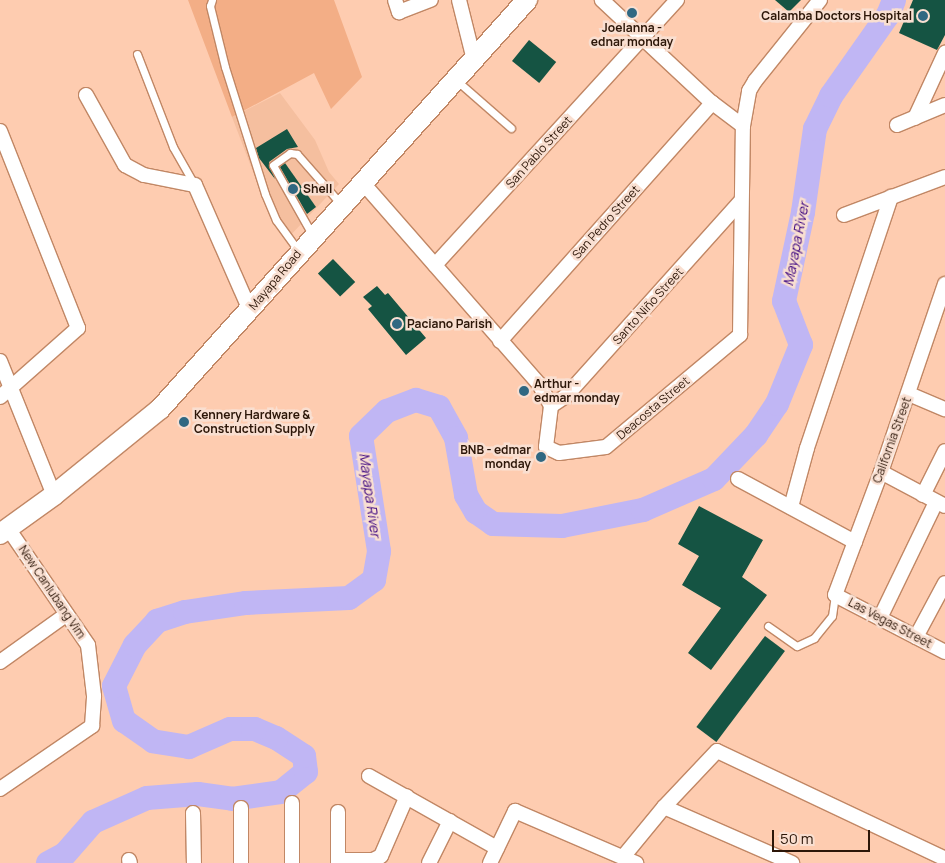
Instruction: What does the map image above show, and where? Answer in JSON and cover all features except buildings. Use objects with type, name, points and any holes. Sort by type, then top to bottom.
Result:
[{"type":"main road","name":"Mayapa Road","points":[[4,531],[54,496],[160,409],[250,310],[313,236],[527,0]]},
{"type":"street","points":[[395,0],[399,12],[430,0]]},
{"type":"street","points":[[459,0],[474,60]]},
{"type":"street","points":[[602,0],[712,103],[744,126]]},
{"type":"street","name":"San Pablo Street","points":[[436,265],[677,0]]},
{"type":"street","name":"Deacosta Street","points":[[551,406],[546,447],[559,453],[606,446],[740,335],[740,202],[744,126],[749,91],[820,0]]},
{"type":"street","points":[[915,118],[945,53]]},
{"type":"street","points":[[86,95],[125,166],[144,175],[195,185],[250,310]]},
{"type":"street","name":"San Pedro Street","points":[[500,340],[712,103]]},
{"type":"street","points":[[897,125],[945,105]]},
{"type":"street","points":[[0,131],[78,328],[5,394]]},
{"type":"street","points":[[844,215],[945,177]]},
{"type":"street","points":[[362,183],[539,384],[551,406]]},
{"type":"street","points":[[791,507],[807,448],[891,197]]},
{"type":"street","name":"Santo Niño Street","points":[[551,406],[572,389],[740,202]]},
{"type":"street","name":"California Street","points":[[835,594],[909,394],[945,284]]},
{"type":"street","points":[[0,361],[5,394],[54,496]]},
{"type":"street","points":[[909,394],[945,408]]},
{"type":"street","points":[[923,495],[945,451]]},
{"type":"street","points":[[880,618],[941,504],[881,472]]},
{"type":"street","points":[[738,479],[855,542]]},
{"type":"street","name":"New Canlubang Vim","points":[[0,789],[92,726],[94,696],[88,645],[4,531]]},
{"type":"street","points":[[916,637],[945,583]]},
{"type":"street","name":"Las Vegas Street","points":[[835,594],[945,652]]},
{"type":"street","points":[[0,662],[67,614]]},
{"type":"street","points":[[623,857],[664,807],[717,751],[945,859]]},
{"type":"street","points":[[369,776],[497,848]]},
{"type":"street","points":[[338,812],[338,861],[373,860],[381,856],[407,796]]},
{"type":"street","points":[[292,803],[292,863]]},
{"type":"street","points":[[664,807],[792,863]]},
{"type":"street","points":[[241,808],[241,863]]},
{"type":"street","points":[[490,863],[514,811],[636,863]]},
{"type":"street","points":[[193,813],[194,863]]},
{"type":"street","points":[[429,863],[450,821]]},
{"type":"lane","points":[[212,0],[210,6],[225,67],[265,194],[276,220],[299,252]]},
{"type":"lane","points":[[137,54],[173,148],[195,185]]},
{"type":"lane","points":[[456,79],[511,128]]},
{"type":"lane","points":[[313,236],[273,165],[290,153],[297,154],[342,205]]},
{"type":"lane","points":[[768,626],[797,646],[814,638],[832,616],[835,594]]},
{"type":"shaded area","points":[[188,0],[334,0],[362,77],[331,109],[314,73],[232,117]]},
{"type":"shaded area","points":[[280,93],[315,140],[329,172],[339,184],[286,240],[268,211],[232,117]]},
{"type":"waterway","name":"Mayapa River","points":[[48,863],[65,854],[93,822],[147,798],[198,794],[232,799],[281,792],[306,772],[304,756],[276,738],[255,729],[230,729],[189,747],[153,741],[124,721],[114,686],[135,645],[157,621],[185,612],[246,603],[349,598],[374,580],[379,551],[361,436],[387,411],[416,400],[439,407],[456,438],[466,495],[476,512],[493,524],[562,526],[643,510],[714,479],[756,435],[777,404],[801,345],[784,301],[803,212],[815,129],[831,96],[888,15],[894,0]]},
{"type":"place","name":"Joelanna - ednar monday","points":[[632,13]]},
{"type":"place","name":"Calamba Doctors Hospital","points":[[923,16]]},
{"type":"place","name":"Shell","points":[[293,189]]},
{"type":"place","name":"Paciano Parish","points":[[397,324]]},
{"type":"place","name":"Arthur - edmar monday","points":[[524,391]]},
{"type":"place","name":"Kennery Hardware & Construction Supply","points":[[184,422]]},
{"type":"place","name":"BNB - edmar monday","points":[[541,457]]}]
